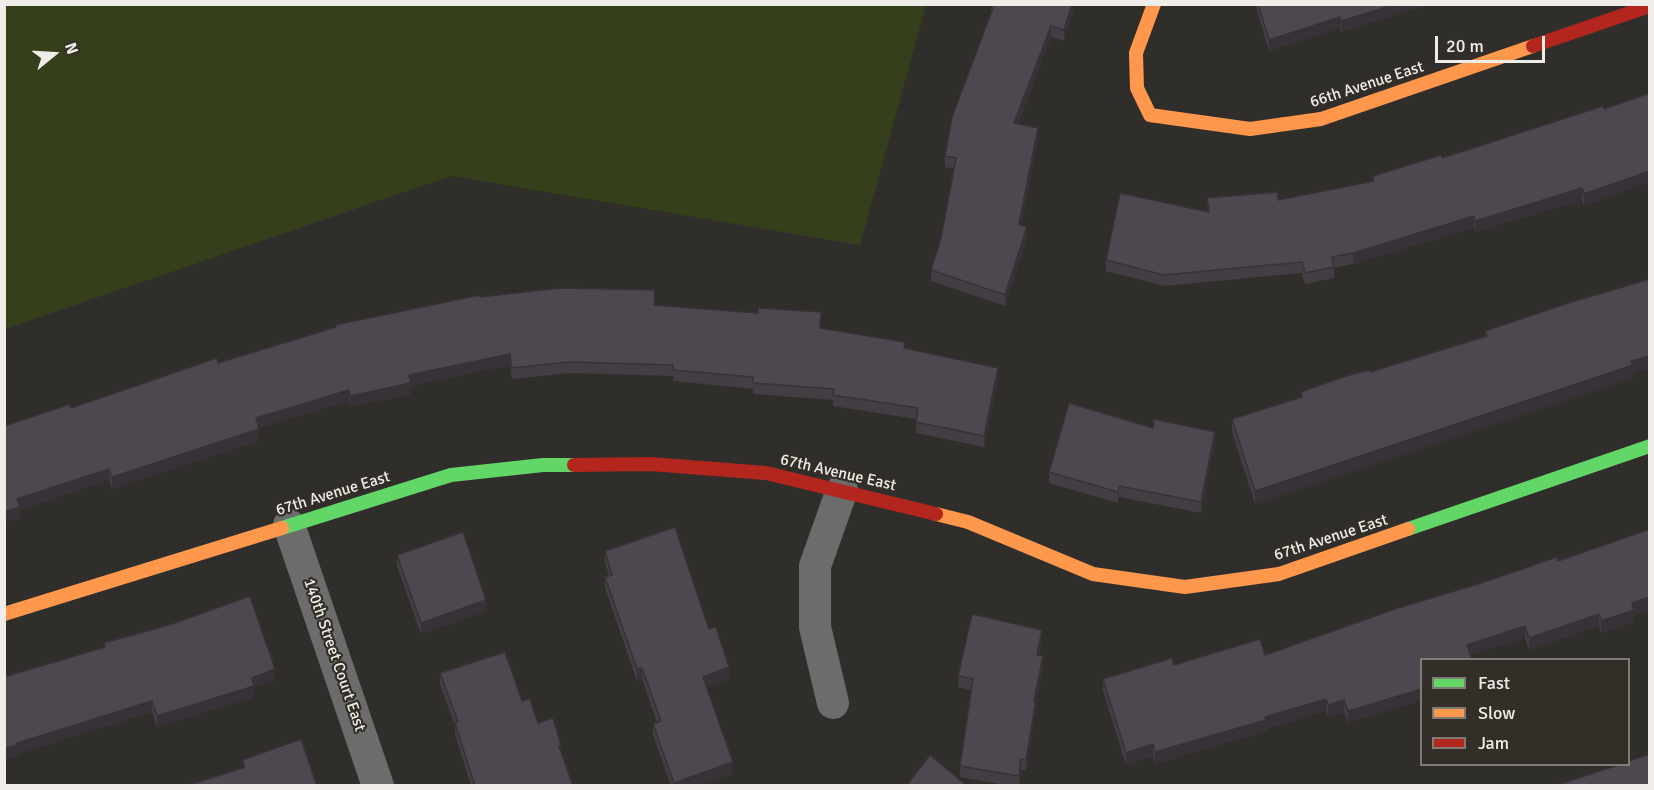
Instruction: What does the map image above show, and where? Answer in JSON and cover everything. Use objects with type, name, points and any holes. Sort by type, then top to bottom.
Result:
[{"type":"street","name":"66th Avenue East","points":[[1154,4],[1136,53],[1137,88],[1150,115],[1250,129],[1321,119],[1650,6]]},
{"type":"street","name":"67th Avenue East","points":[[4,614],[451,475],[543,465],[650,464],[766,473],[968,522],[1093,574],[1185,587],[1280,574],[1650,446]]},
{"type":"street","points":[[833,704],[815,627],[815,566],[842,490]]},
{"type":"street","name":"140th Street Court East","points":[[289,525],[378,786]]},
{"type":"green space","points":[[4,5],[926,5],[860,245],[451,176],[5,329]]},
{"type":"building","points":[[992,4],[1072,4],[1064,30],[1051,26],[1014,123],[1038,128],[1019,224],[1027,227],[1005,295],[931,270],[941,238],[956,158],[945,156],[952,117],[993,8]]},
{"type":"building","points":[[1258,4],[1396,4],[1341,21],[1340,17],[1269,40]]},
{"type":"building","points":[[1650,93],[1650,171],[1584,194],[1582,188],[1475,221],[1474,216],[1353,253],[1332,257],[1334,267],[1305,273],[1302,262],[1164,275],[1106,260],[1120,193],[1209,212],[1207,198],[1278,192],[1278,200],[1374,181],[1373,176],[1441,155],[1442,158]]},
{"type":"building","points":[[1650,279],[1650,356],[1631,361],[1633,365],[1255,491],[1232,419],[1302,397],[1301,392],[1343,377],[1369,370],[1370,372],[1487,336],[1485,331]]},
{"type":"building","points":[[560,288],[655,290],[654,305],[758,313],[758,308],[821,312],[820,328],[905,342],[904,348],[998,368],[984,436],[916,422],[918,408],[833,395],[834,389],[753,383],[753,377],[673,370],[673,365],[569,362],[512,368],[510,354],[409,375],[411,383],[350,396],[349,390],[256,418],[259,429],[112,477],[109,469],[17,499],[20,507],[4,512],[4,426],[70,404],[71,408],[217,358],[218,363],[336,327],[335,325],[480,295],[480,297]]},
{"type":"building","points":[[1069,403],[1153,428],[1154,419],[1215,432],[1201,502],[1119,486],[1118,492],[1049,472]]},
{"type":"building","points":[[675,527],[709,629],[716,627],[729,667],[703,677],[733,762],[674,783],[653,724],[661,721],[642,668],[637,669],[605,577],[612,575],[605,551]]},
{"type":"building","points":[[1650,529],[1650,597],[1632,603],[1634,610],[1601,621],[1599,614],[1529,638],[1525,626],[1467,645],[1471,658],[1420,658],[1420,690],[1348,711],[1344,700],[1328,705],[1326,699],[1265,717],[1266,720],[1155,752],[1153,744],[1126,753],[1103,679],[1172,658],[1174,665],[1260,639],[1265,655],[1398,608],[1557,557],[1558,561]]},
{"type":"building","points":[[463,532],[486,600],[421,623],[397,555]]},
{"type":"building","points":[[250,596],[275,669],[252,678],[254,686],[157,716],[152,701],[4,749],[4,677],[105,647],[104,643],[172,624]]},
{"type":"building","points":[[972,614],[1042,630],[1037,655],[1043,656],[1026,760],[1021,759],[1019,776],[960,766],[973,679],[958,676]]},
{"type":"building","points":[[505,652],[522,701],[530,699],[538,723],[553,718],[561,745],[559,746],[573,786],[497,786],[496,784],[475,786],[455,723],[458,722],[440,673]]},
{"type":"building","points":[[301,739],[317,786],[186,786],[245,767],[242,760]]},
{"type":"building","points":[[1650,754],[1650,786],[1554,786],[1615,766],[1630,766],[1630,761]]},
{"type":"building","points":[[930,755],[967,786],[906,786]]},
{"type":"traffic: fast","points":[[1408,529],[1650,446]]},
{"type":"traffic: fast","points":[[282,528],[451,475],[543,465],[574,465]]},
{"type":"traffic: slow","points":[[1154,4],[1136,53],[1137,88],[1150,115],[1250,129],[1321,119],[1533,46]]},
{"type":"traffic: slow","points":[[936,514],[968,522],[1093,574],[1185,587],[1279,574],[1408,529]]},
{"type":"traffic: slow","points":[[4,614],[282,528]]},
{"type":"traffic: jam","points":[[1533,46],[1650,6]]},
{"type":"traffic: jam","points":[[574,465],[650,464],[766,473],[936,514]]}]
